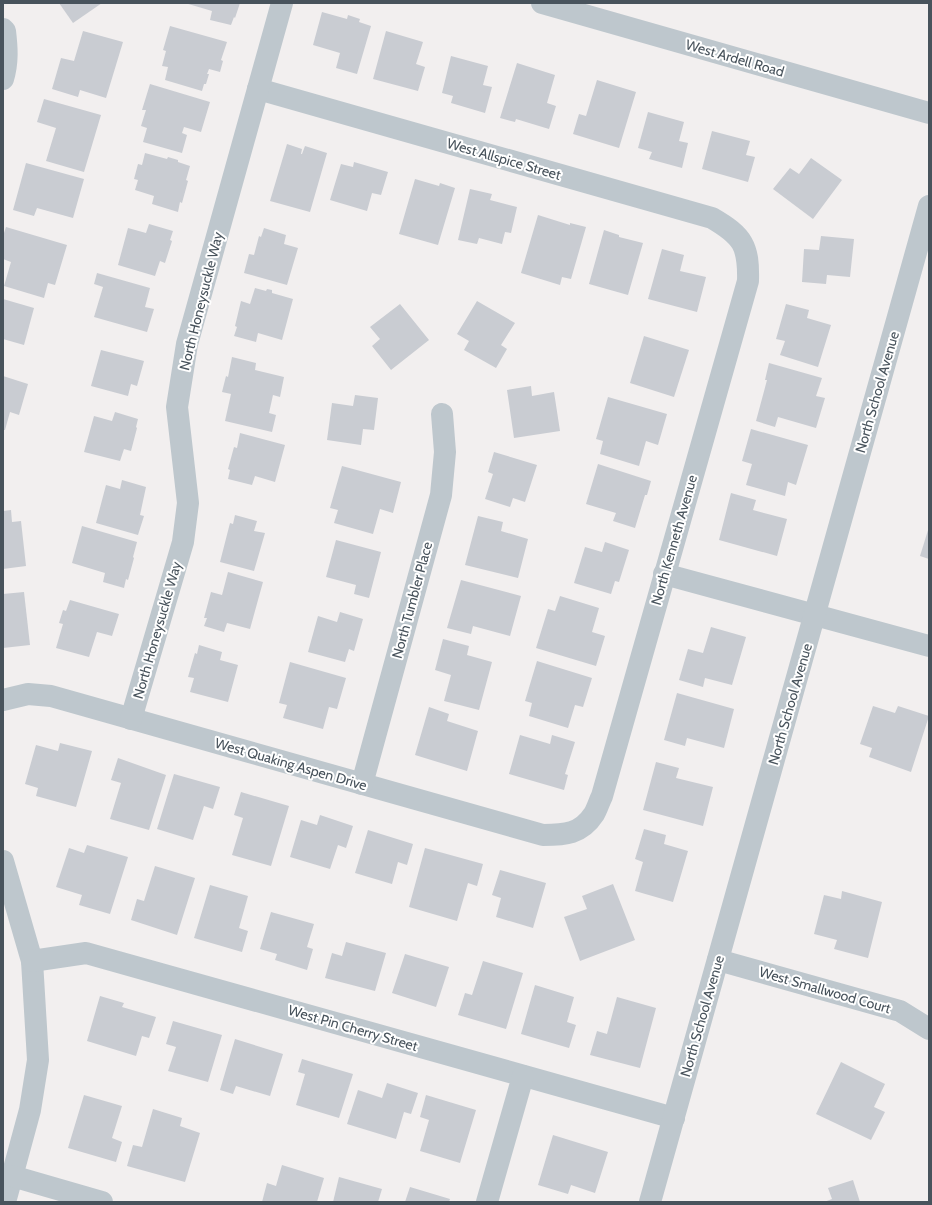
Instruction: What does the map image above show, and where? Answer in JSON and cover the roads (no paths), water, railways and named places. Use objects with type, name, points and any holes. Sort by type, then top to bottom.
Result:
[{"type":"street","name":"North Honeysuckle Way","points":[[131,719],[183,542],[188,503],[177,407],[187,344],[282,3]]},
{"type":"street","name":"West Ardell Road","points":[[542,3],[929,113]]},
{"type":"street","points":[[3,79],[6,69],[8,48],[4,30]]},
{"type":"street","name":"West Allspice Street","points":[[258,89],[712,218],[729,228],[743,243]]},
{"type":"street","name":"North School Avenue","points":[[650,1202],[929,206]]},
{"type":"street","name":"North Kenneth Avenue","points":[[578,830],[594,814],[602,796],[748,281],[748,262],[743,243]]},
{"type":"street","name":"North Tumbler Place","points":[[362,784],[440,495],[445,452],[442,414]]},
{"type":"street","points":[[664,574],[929,646]]},
{"type":"street","name":"West Quaking Aspen Drive","points":[[3,700],[28,694],[51,696],[543,835],[561,835],[578,830]]},
{"type":"street","points":[[3,860],[32,961],[38,1060],[30,1110],[5,1202]]},
{"type":"street","name":"West Pin Cherry Street","points":[[32,961],[86,953],[674,1118]]},
{"type":"street","name":"West Smallwood Court","points":[[718,960],[900,1011],[929,1029]]},
{"type":"street","points":[[488,1202],[523,1076]]},
{"type":"street","points":[[12,1176],[102,1202]]}]
